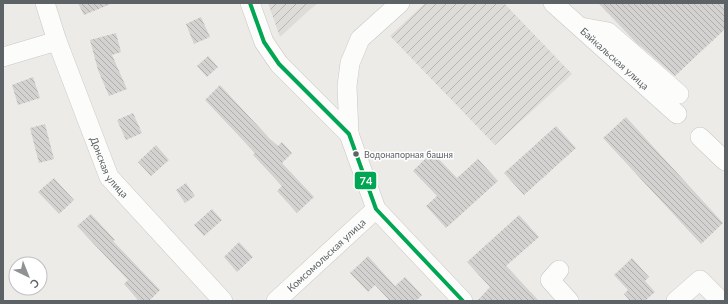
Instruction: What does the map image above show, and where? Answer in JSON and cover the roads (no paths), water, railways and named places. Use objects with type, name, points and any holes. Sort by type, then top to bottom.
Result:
[{"type":"street","name":"Донская улица","points":[[45,3],[57,41],[109,177],[223,301]]},
{"type":"street","points":[[250,3],[264,42],[278,64],[349,134]]},
{"type":"street","points":[[400,3],[360,39],[350,63],[347,86],[349,134],[376,209],[463,301]]},
{"type":"street","name":"Байкальская улица","points":[[554,3],[677,114]]},
{"type":"street","points":[[579,26],[608,32],[679,94]]},
{"type":"street","points":[[3,57],[57,41]]},
{"type":"street","points":[[700,137],[725,161]]},
{"type":"street","name":"Комсомольская улица","points":[[276,301],[376,209]]},
{"type":"street","points":[[559,270],[550,280],[569,301]]},
{"type":"street","points":[[676,301],[700,280],[721,301]]},
{"type":"place","name":"Водонапорная башня","points":[[356,154]]}]
